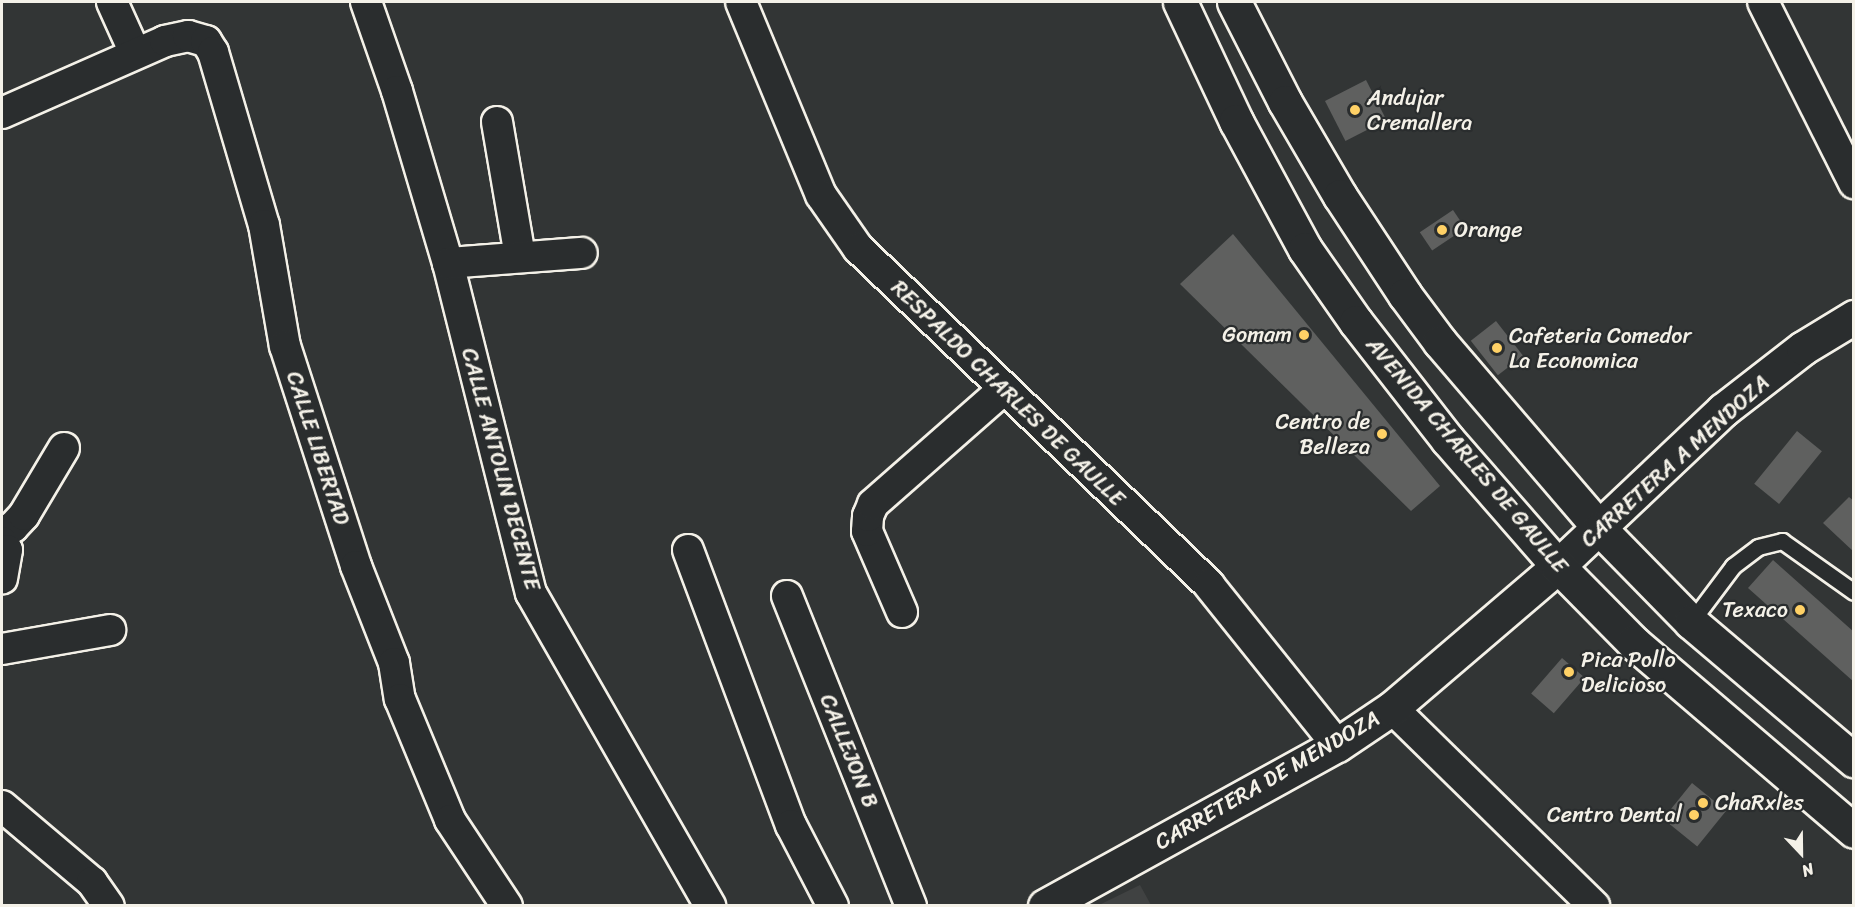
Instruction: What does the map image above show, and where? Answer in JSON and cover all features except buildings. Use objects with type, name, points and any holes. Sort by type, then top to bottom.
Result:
[{"type":"main road","name":"AVENIDA CHARLES DE GAULLE","points":[[1180,2],[1231,110],[1305,249],[1356,322],[1448,440],[1558,566],[1634,643],[1854,831]]},
{"type":"main road","points":[[1234,2],[1285,102],[1341,196],[1405,295],[1488,400],[1600,529],[1691,622],[1854,760]]},
{"type":"main road","name":"CARRETERA A MENDOZA","points":[[1558,566],[1600,529],[1723,410],[1803,348],[1854,317]]},
{"type":"main road","name":"CARRETERA DE MENDOZA","points":[[1045,906],[1336,745],[1392,708],[1558,566]]},
{"type":"street","points":[[112,2],[135,52]]},
{"type":"street","name":"CALLE ANTOLIN DECENTE","points":[[366,2],[397,91],[448,262],[531,594],[710,906]]},
{"type":"street","name":"RESPALDO CHARLES DE GAULLE","points":[[741,2],[821,195],[858,248],[1209,585],[1336,745]]},
{"type":"street","points":[[1762,2],[1854,183]]},
{"type":"street","name":"CALLE LIBERTAD","points":[[2,113],[135,52],[165,41],[188,36],[206,41],[213,52],[264,225],[285,346],[356,566],[394,663],[400,699],[450,820],[507,906]]},
{"type":"street","points":[[496,122],[520,257]]},
{"type":"street","points":[[448,262],[582,253]]},
{"type":"street","points":[[902,612],[867,531],[868,516],[873,504],[1004,390]]},
{"type":"street","points":[[2,532],[14,526],[24,515],[64,448]]},
{"type":"street","points":[[2,542],[7,550],[2,579]]},
{"type":"street","points":[[688,550],[791,825],[834,906]]},
{"type":"street","name":"CALLEJON B","points":[[787,596],[911,906]]},
{"type":"street","points":[[2,649],[110,630]]},
{"type":"street","points":[[1392,708],[1594,906]]},
{"type":"street","points":[[2,806],[92,882],[110,906]]},
{"type":"lane","points":[[1691,622],[1733,566],[1758,547],[1782,541],[1854,592]]},
{"type":"shaded area","points":[[1140,885],[1151,905],[1099,905]]},
{"type":"place","name":"Andujar Cremallera","points":[[1355,110]]},
{"type":"place","name":"Orange","points":[[1442,230]]},
{"type":"place","name":"Gomam","points":[[1304,335]]},
{"type":"place","name":"Cafeteria Comedor La Economica","points":[[1497,348]]},
{"type":"place","name":"Centro de Belleza","points":[[1382,434]]},
{"type":"place","name":"Texaco","points":[[1800,610]]},
{"type":"place","name":"Pica Pollo Delicioso","points":[[1569,672]]},
{"type":"place","name":"ChaRxles","points":[[1703,803]]},
{"type":"place","name":"Centro Dental","points":[[1694,815]]}]
